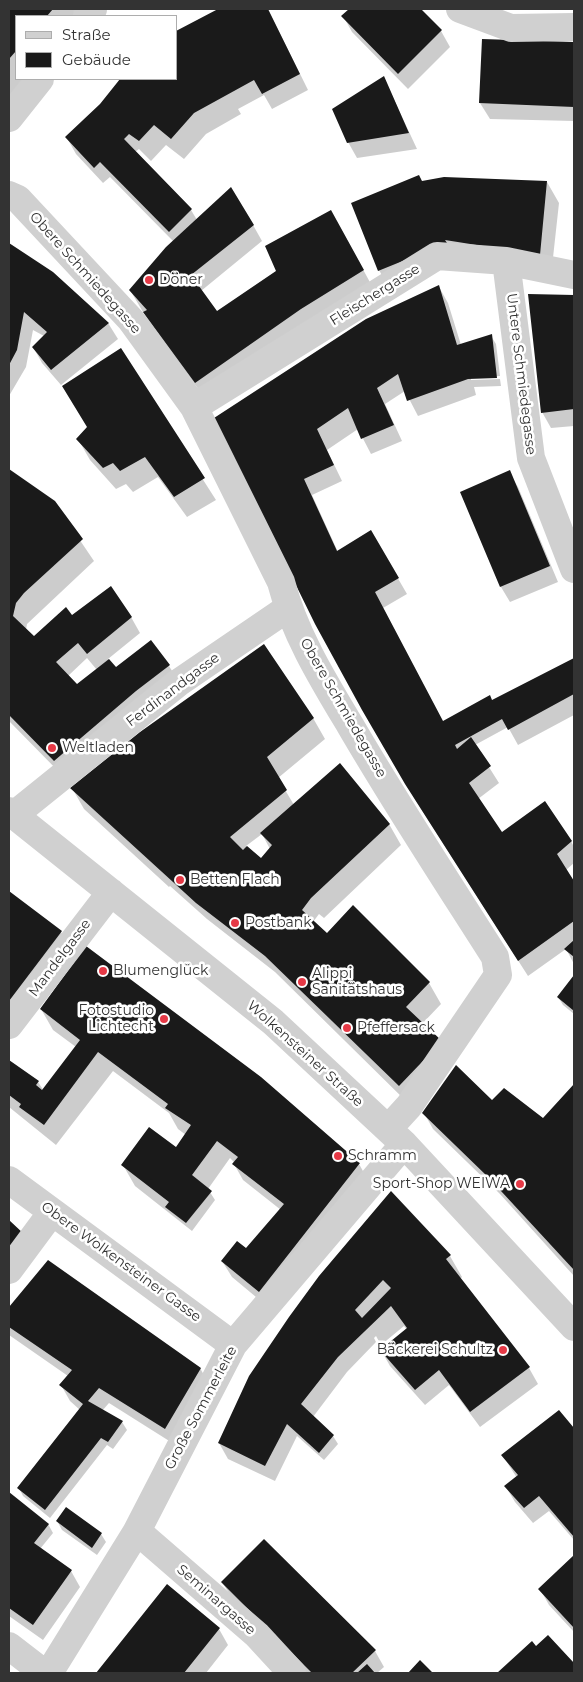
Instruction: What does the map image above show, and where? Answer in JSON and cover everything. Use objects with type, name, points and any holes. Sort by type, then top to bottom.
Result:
[{"type":"street","points":[[460,9],[511,28],[574,27]]},
{"type":"street","points":[[9,118],[39,80]]},
{"type":"street","name":"Obere Schmiedegasse","points":[[9,195],[18,199],[131,320],[194,407],[281,582],[288,608],[320,675],[364,750],[495,957],[498,975],[409,1106],[396,1136]]},
{"type":"street","name":"Fleischergasse","points":[[194,407],[437,256],[506,261],[574,275]]},
{"type":"street","name":"Untere Schmiedegasse","points":[[506,261],[531,458],[574,569]]},
{"type":"street","name":"Ferdinandgasse","points":[[11,813],[178,684],[288,608]]},
{"type":"street","name":"Wolkensteiner Straße","points":[[11,813],[273,1022],[396,1136],[574,1327]]},
{"type":"street","name":"Mandelgasse","points":[[9,1025],[111,892]]},
{"type":"street","name":"Große Sommerleite","points":[[48,1673],[137,1531],[233,1345],[396,1136]]},
{"type":"street","name":"Obere Wolkensteiner Gasse","points":[[9,1180],[233,1345]]},
{"type":"street","points":[[9,1270],[52,1212]]},
{"type":"street","name":"Seminargasse","points":[[137,1531],[257,1635],[292,1673]]},
{"type":"street","points":[[9,1646],[44,1673]]},
{"type":"building","points":[[9,9],[53,9],[48,15],[15,15],[15,52],[9,59]]},
{"type":"building","points":[[218,9],[268,9],[300,74],[262,94],[254,80],[194,113],[171,139],[154,125],[139,141],[129,134],[124,139],[192,209],[169,232],[100,162],[94,168],[65,137],[100,104],[119,80],[178,80],[178,30]]},
{"type":"building","points":[[349,9],[421,9],[442,30],[398,74],[341,16]]},
{"type":"building","points":[[482,39],[574,42],[574,107],[479,103]]},
{"type":"building","points":[[384,76],[409,133],[347,143],[332,109]]},
{"type":"building","points":[[419,175],[422,181],[444,177],[547,181],[540,255],[445,240],[447,243],[378,271],[351,203]]},
{"type":"building","points":[[231,187],[254,225],[191,275],[217,311],[276,271],[265,246],[331,210],[364,270],[301,309],[195,383],[143,312],[147,310],[129,290],[166,247]]},
{"type":"building","points":[[9,243],[53,272],[109,323],[51,370],[32,347],[47,332],[24,312],[17,350],[9,365]]},
{"type":"building","points":[[439,285],[457,345],[492,334],[497,378],[468,379],[407,401],[398,374],[377,388],[394,425],[361,439],[348,408],[317,429],[334,465],[304,479],[337,551],[371,530],[399,578],[375,592],[443,721],[490,695],[492,700],[574,658],[574,694],[508,730],[502,719],[455,745],[457,749],[471,737],[491,766],[469,783],[502,832],[545,801],[572,841],[557,854],[574,881],[574,921],[518,961],[405,784],[362,710],[315,624],[214,418],[366,319]]},
{"type":"building","points":[[528,294],[574,295],[574,409],[541,413]]},
{"type":"building","points":[[121,348],[205,478],[174,497],[145,457],[120,471],[113,463],[103,468],[76,439],[87,427],[62,386]]},
{"type":"building","points":[[9,469],[55,501],[83,539],[24,593],[16,603],[13,616],[34,636],[66,607],[72,615],[111,586],[132,617],[87,654],[78,643],[56,662],[77,684],[109,659],[116,667],[151,640],[170,665],[136,691],[54,761],[9,715]]},
{"type":"building","points":[[510,470],[550,566],[500,587],[460,492]]},
{"type":"building","points":[[264,644],[314,718],[267,757],[287,790],[230,837],[243,850],[247,846],[261,858],[272,845],[260,833],[340,763],[390,824],[311,898],[302,910],[327,933],[353,905],[430,982],[406,1007],[442,1041],[399,1086],[265,956],[196,903],[70,788],[140,732]]},
{"type":"building","points":[[9,891],[62,931],[9,1001]]},
{"type":"building","points":[[574,940],[574,957],[564,949]]},
{"type":"building","points":[[86,946],[261,1077],[360,1163],[259,1292],[221,1261],[237,1241],[246,1248],[284,1204],[232,1164],[238,1157],[217,1141],[192,1175],[212,1191],[186,1223],[165,1207],[169,1202],[121,1165],[149,1127],[176,1147],[191,1125],[165,1108],[168,1104],[98,1052],[44,1125],[19,1107],[21,1104],[9,1095],[9,1060],[39,1081],[36,1085],[42,1090],[80,1040],[40,1009]]},
{"type":"building","points":[[574,975],[574,1011],[557,997]]},
{"type":"building","points":[[456,1065],[492,1100],[504,1088],[543,1118],[574,1084],[574,1270],[489,1178],[422,1113]]},
{"type":"building","points":[[391,1191],[451,1255],[446,1259],[530,1367],[470,1412],[439,1370],[415,1390],[380,1350],[407,1328],[391,1306],[338,1357],[301,1404],[334,1435],[319,1453],[287,1424],[265,1466],[218,1443],[249,1376],[319,1276]],"holes":[[[383,1280],[391,1288],[362,1318],[355,1310]]]},
{"type":"building","points":[[9,1220],[24,1234],[9,1251]]},
{"type":"building","points":[[48,1260],[201,1368],[165,1429],[99,1388],[88,1401],[123,1421],[108,1442],[101,1438],[45,1510],[17,1488],[83,1404],[59,1385],[72,1370],[9,1327],[9,1307]]},
{"type":"building","points":[[559,1410],[574,1428],[574,1537],[539,1496],[524,1508],[504,1486],[518,1475],[501,1455]]},
{"type":"building","points":[[9,1492],[49,1524],[34,1543],[72,1570],[33,1625],[9,1608]]},
{"type":"building","points":[[66,1507],[102,1533],[92,1548],[56,1521]]},
{"type":"building","points":[[264,1539],[376,1650],[352,1673],[312,1673],[221,1582]]},
{"type":"building","points":[[574,1555],[574,1628],[538,1589]]},
{"type":"building","points":[[167,1584],[220,1628],[184,1673],[96,1673]]},
{"type":"building","points":[[548,1635],[574,1663],[574,1673],[497,1673],[532,1641],[536,1646]]},
{"type":"building","points":[[420,1660],[433,1673],[408,1673]]},
{"type":"building","points":[[367,1664],[375,1673],[357,1673]]},
{"type":"place","name":"Döner","points":[[149,280]]},
{"type":"place","name":"Weltladen","points":[[52,748]]},
{"type":"place","name":"Betten Flach","points":[[180,880]]},
{"type":"place","name":"Postbank","points":[[235,923]]},
{"type":"place","name":"Blumenglück","points":[[103,971]]},
{"type":"place","name":"Alippi Sanitätshaus","points":[[302,982]]},
{"type":"place","name":"Fotostudio Lichtecht","points":[[164,1019]]},
{"type":"place","name":"Pfeffersack","points":[[347,1028]]},
{"type":"place","name":"Schramm","points":[[338,1156]]},
{"type":"place","name":"Sport-Shop WEIWA","points":[[520,1184]]},
{"type":"place","name":"Bäckerei Schultz","points":[[503,1350]]}]
